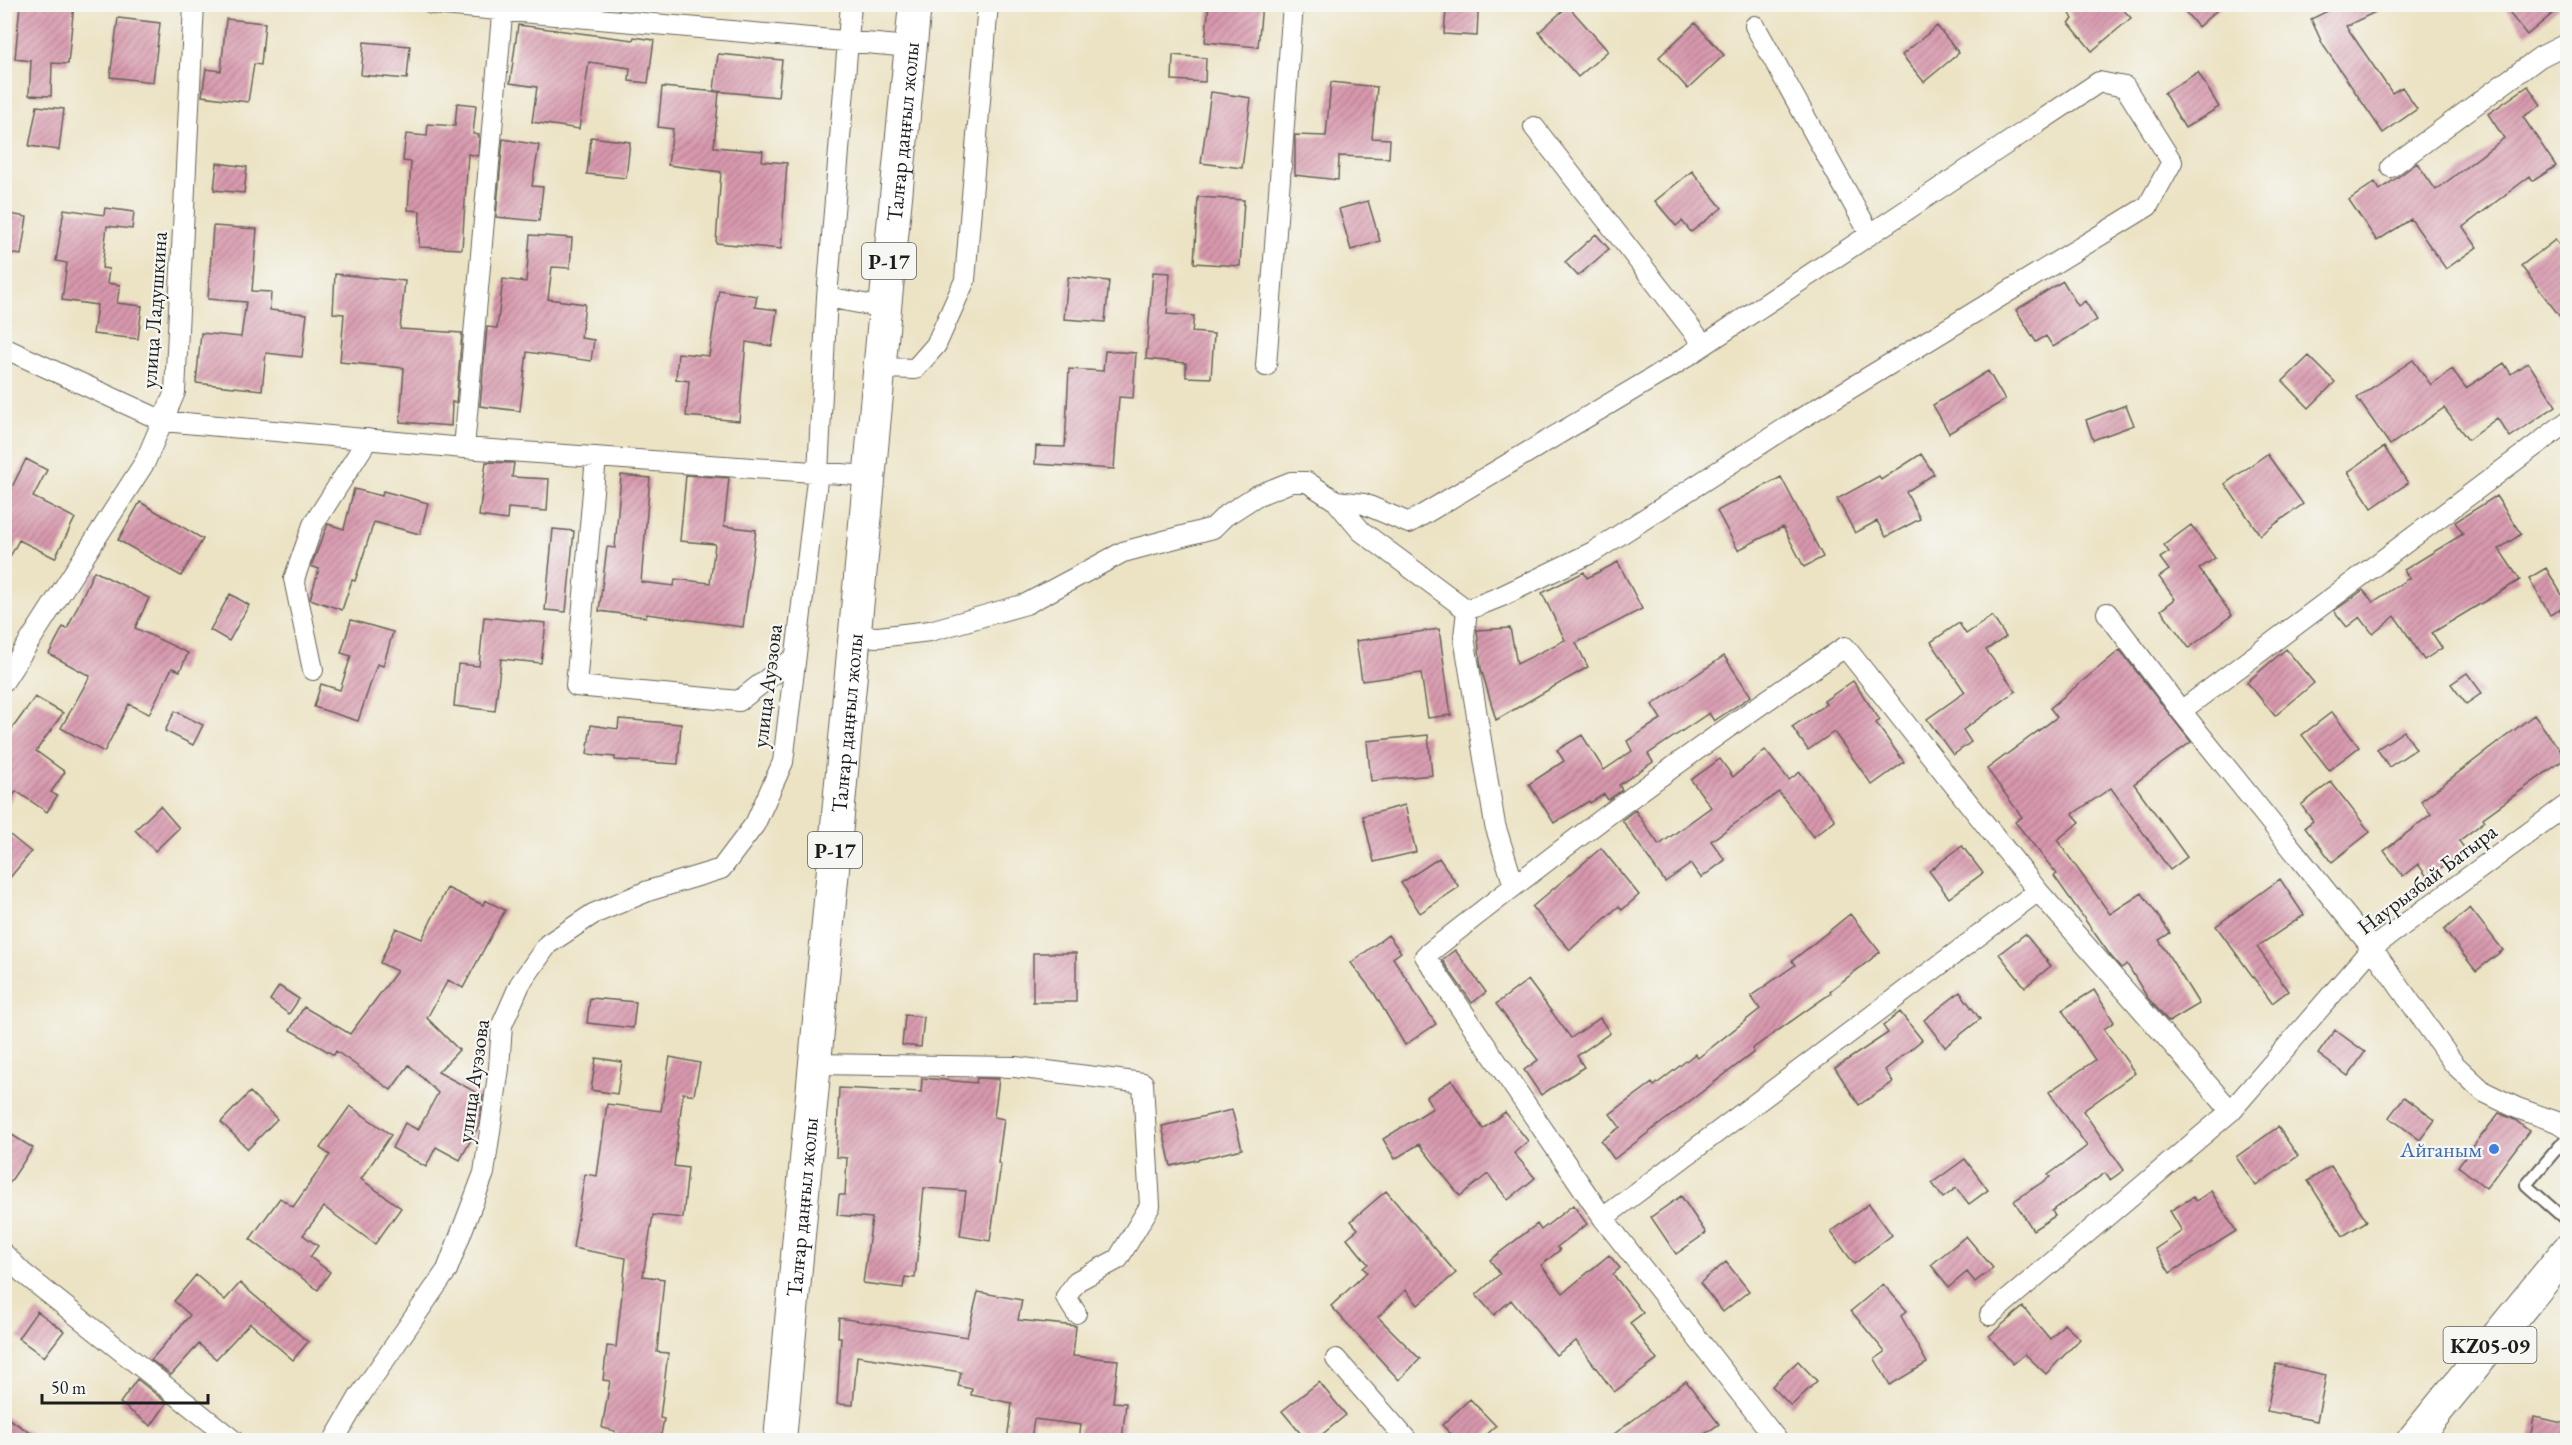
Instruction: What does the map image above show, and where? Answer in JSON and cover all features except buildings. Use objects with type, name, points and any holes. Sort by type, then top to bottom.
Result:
[{"type":"main road","name":"Талғар даңғыл жолы","points":[[780,1440],[915,4]]},
{"type":"main road","name":"KZ05-09","points":[[2413,1440],[2568,1250]]},
{"type":"street","name":"улица Ладушкина","points":[[4,681],[145,462],[176,392],[194,4]]},
{"type":"street","points":[[432,4],[503,8],[910,47]]},
{"type":"street","name":"улица Ауэзова","points":[[334,1440],[359,1397],[447,1270],[484,1173],[499,1068],[502,1025],[520,984],[548,944],[593,914],[648,891],[721,869],[755,824],[783,762],[818,472],[827,297],[851,4]]},
{"type":"street","points":[[880,368],[915,369],[936,345],[965,280],[988,4]]},
{"type":"street","points":[[1266,366],[1293,4]]},
{"type":"street","points":[[465,448],[503,8]]},
{"type":"street","points":[[1755,26],[1870,234]]},
{"type":"street","points":[[2391,167],[2540,57],[2568,43]]},
{"type":"street","points":[[1336,501],[1364,504],[1409,523],[1671,367],[2099,82],[2125,87],[2172,162],[2148,206],[1792,424],[1593,552],[1502,596],[1467,610]]},
{"type":"street","points":[[1534,127],[1704,345]]},
{"type":"street","points":[[827,297],[885,308]]},
{"type":"street","points":[[4,348],[163,421],[465,448],[870,476]]},
{"type":"street","points":[[2181,711],[2568,421]]},
{"type":"street","points":[[313,670],[294,579],[313,525],[368,440]]},
{"type":"street","points":[[596,457],[576,686],[740,701],[794,658]]},
{"type":"street","points":[[855,636],[878,637],[930,631],[1026,604],[1123,552],[1213,528],[1225,516],[1256,496],[1291,482],[1307,482],[1336,501],[1361,531],[1467,610]]},
{"type":"street","points":[[1467,610],[1464,637],[1495,825],[1514,886]]},
{"type":"street","points":[[2107,613],[2181,711],[2372,948],[2454,1064],[2484,1092],[2517,1108],[2557,1122],[2568,1129]]},
{"type":"street","points":[[1777,1440],[1604,1218],[1425,956],[1514,886],[1783,688],[1845,647],[2038,891],[2231,1111]]},
{"type":"street","name":"Наурызбай Батыра","points":[[1990,1315],[2231,1111],[2372,948],[2568,804]]},
{"type":"street","points":[[1604,1218],[2038,891]]},
{"type":"street","points":[[815,1064],[1015,1067],[1143,1083],[1150,1206],[1118,1259],[1077,1281],[1066,1298],[1076,1313]]},
{"type":"street","points":[[4,1254],[23,1273],[233,1440]]},
{"type":"street","points":[[1336,1359],[1407,1440]]},
{"type":"lane","points":[[2568,1136],[2526,1185],[2568,1222]]},
{"type":"place","name":"Айганым","points":[[2494,1149]]}]
